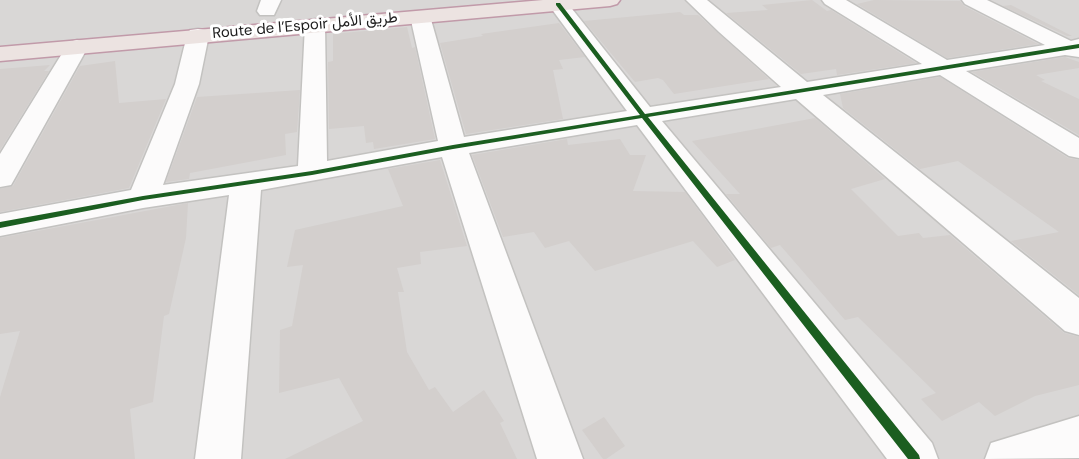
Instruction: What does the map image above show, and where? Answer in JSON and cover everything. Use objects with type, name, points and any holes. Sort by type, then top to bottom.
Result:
[{"type":"highway","name":"Route de l’Espoir طريق الأمل","points":[[244,13],[269,5],[400,0]]},
{"type":"highway","name":"Route de l’Espoir طريق الأمل","points":[[0,54],[77,47],[194,23],[315,25],[610,0]]},
{"type":"street","points":[[696,0],[726,28],[1079,320]]},
{"type":"street","points":[[832,0],[1079,150]]},
{"type":"street","points":[[972,0],[1076,49]]},
{"type":"street","points":[[558,4],[645,118],[915,459]]},
{"type":"street","points":[[420,16],[453,147],[560,459]]},
{"type":"street","points":[[143,198],[187,84],[194,23]]},
{"type":"street","points":[[312,173],[315,25]]},
{"type":"street","points":[[0,178],[77,47]]},
{"type":"street","points":[[0,225],[143,198],[312,173],[453,147],[645,118],[803,90],[1076,49]]},
{"type":"street","points":[[218,459],[246,183]]},
{"type":"street","points":[[1008,459],[1079,437]]},
{"type":"shaded area","points":[[0,0],[1079,0],[1079,459],[0,459]]},
{"type":"building","points":[[812,0],[916,63],[837,75],[836,69],[801,74],[726,13],[768,10],[762,5]]},
{"type":"building","points":[[874,0],[960,1],[964,6],[1038,44],[947,58],[857,4]]},
{"type":"building","points":[[1011,5],[1072,36],[1067,36],[1003,6]]},
{"type":"building","points":[[680,12],[684,15],[698,15],[769,79],[674,94],[663,80],[658,78],[635,82],[584,21]]},
{"type":"building","points":[[559,23],[585,57],[559,60],[563,69],[553,70],[563,119],[466,134],[440,43],[483,36],[481,34]]},
{"type":"building","points":[[407,27],[412,48],[415,47],[435,139],[374,149],[373,142],[366,143],[364,126],[329,129],[328,62],[333,61],[333,34]]},
{"type":"building","points":[[1065,57],[1079,62],[1079,68],[1036,75],[1045,80],[1041,81],[1079,99],[1079,135],[972,72]]},
{"type":"building","points":[[115,61],[119,103],[166,99],[129,188],[0,212],[0,189],[13,186],[80,66]]},
{"type":"building","points":[[50,65],[44,71],[49,71],[0,150],[0,69]]},
{"type":"building","points":[[940,77],[1068,158],[1079,160],[1079,295],[1011,241],[1059,232],[958,161],[920,169],[843,108],[840,94]]},
{"type":"building","points":[[300,90],[297,132],[285,134],[286,155],[190,173],[189,179],[166,182],[197,97]]},
{"type":"building","points":[[815,118],[885,179],[851,189],[898,236],[919,233],[923,238],[950,235],[1064,333],[1079,337],[1079,385],[1035,396],[995,416],[979,402],[942,421],[921,399],[936,393],[858,317],[845,320],[780,245],[771,248],[726,194],[740,194],[692,141]]},
{"type":"building","points":[[567,139],[568,145],[620,139],[630,155],[646,155],[633,191],[685,192],[735,260],[717,267],[693,241],[595,271],[569,241],[545,248],[534,232],[503,237],[472,155]]},
{"type":"building","points":[[440,160],[467,246],[420,252],[421,264],[397,268],[404,292],[398,292],[407,352],[429,390],[435,387],[453,412],[484,390],[504,421],[500,423],[517,459],[285,459],[363,421],[339,378],[279,393],[280,330],[292,326],[303,265],[287,267],[295,230],[403,206],[388,169]]},
{"type":"building","points":[[188,203],[186,238],[169,314],[164,316],[153,402],[130,409],[135,459],[0,459],[0,397],[20,331],[0,334],[0,238]]},
{"type":"building","points":[[604,417],[625,446],[606,459],[603,459],[582,430]]},
{"type":"cycle path","points":[[558,4],[645,118],[915,459]]},
{"type":"cycle path","points":[[0,225],[143,198],[312,173],[453,147],[1079,46]]}]
